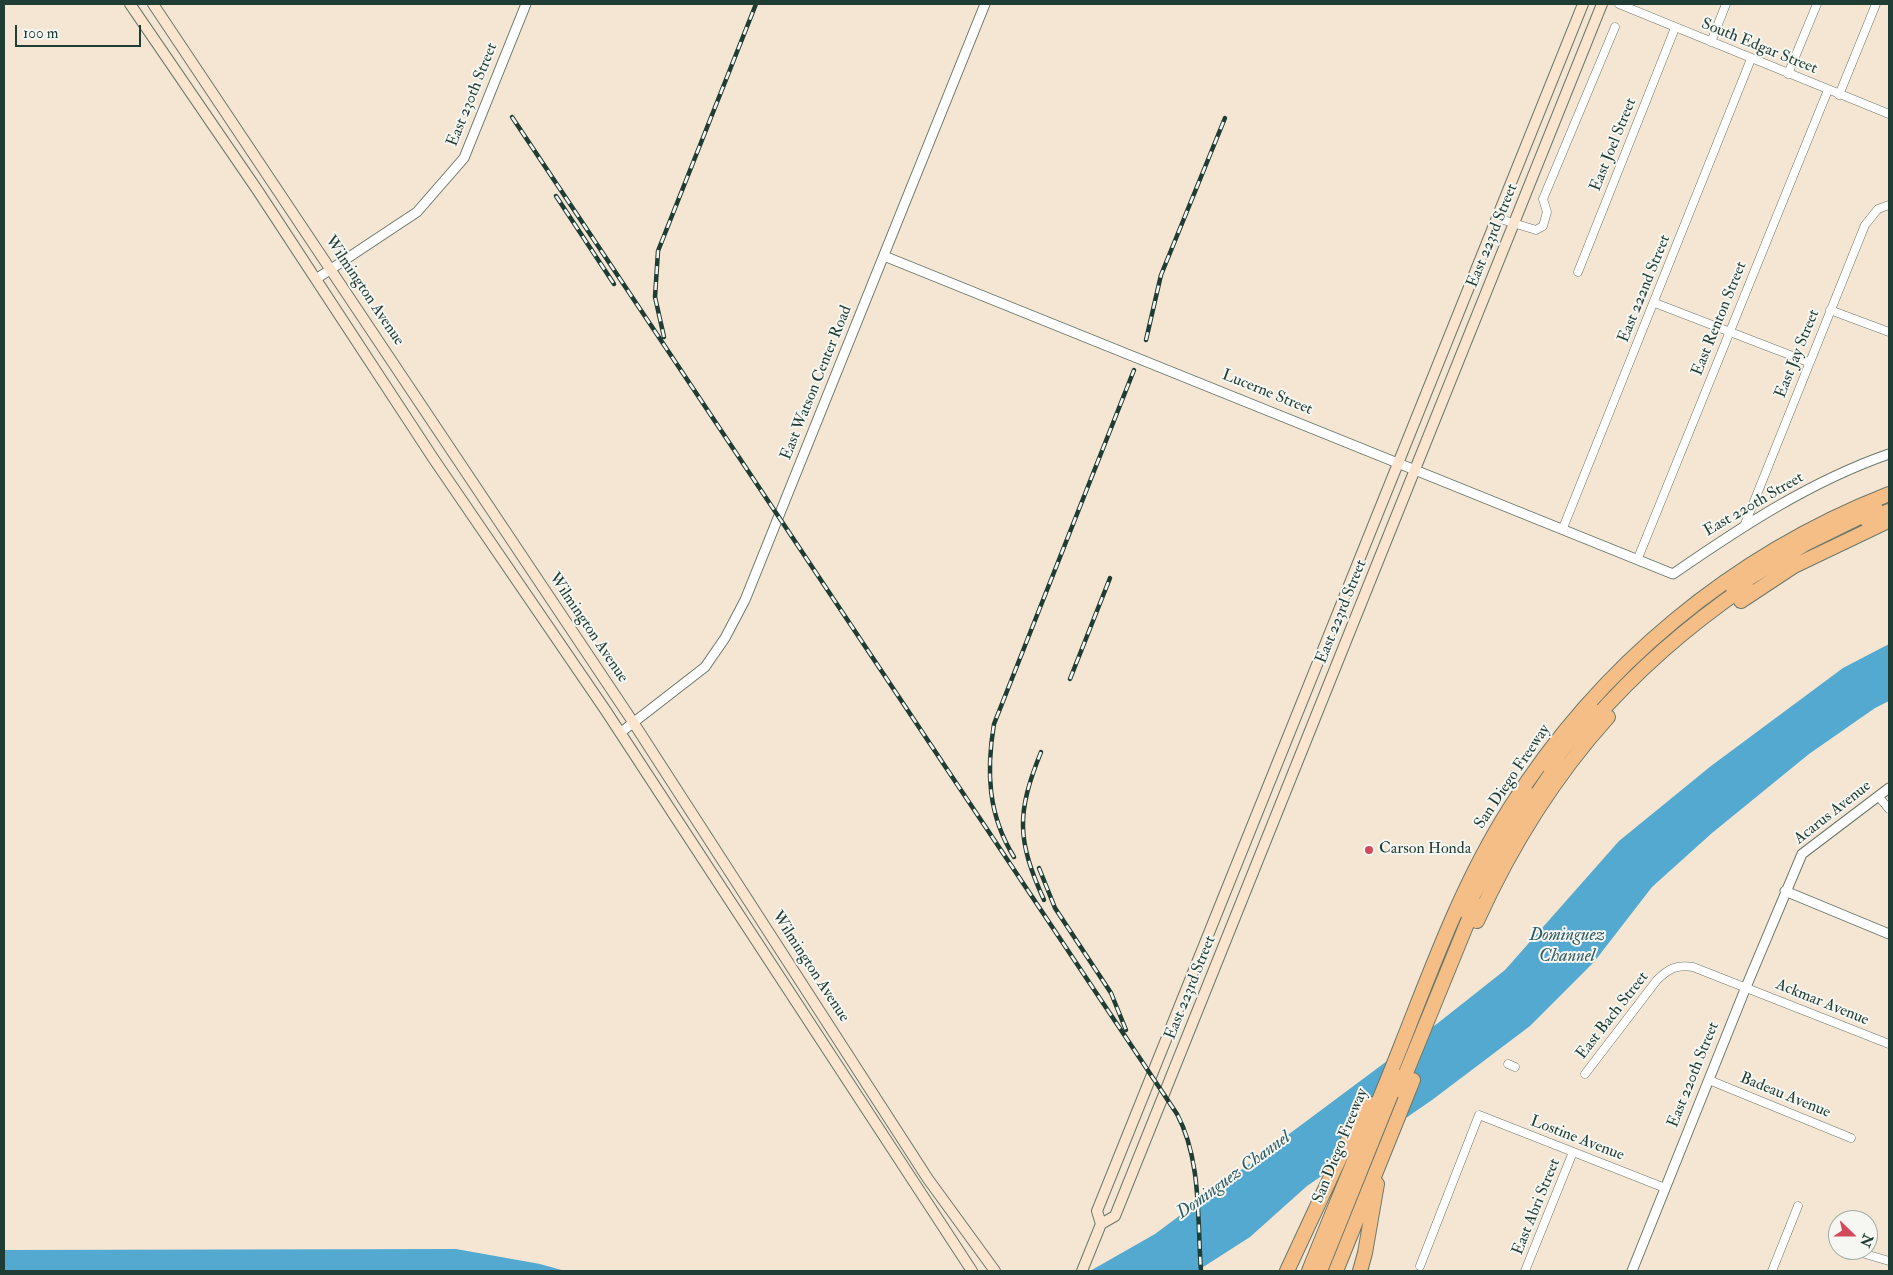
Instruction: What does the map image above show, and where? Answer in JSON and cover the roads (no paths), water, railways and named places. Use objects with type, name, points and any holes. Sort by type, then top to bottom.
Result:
[{"type":"highway","name":"San Diego Freeway","points":[[1309,1271],[1453,916],[1482,856],[1533,773],[1594,696],[1658,634],[1746,567],[1814,528],[1889,494]]},
{"type":"highway","points":[[1326,1271],[1468,906],[1490,863],[1545,772],[1601,703],[1674,632],[1700,610],[1805,544],[1889,504]]},
{"type":"highway","points":[[1427,1014],[1463,930],[1510,835],[1556,766],[1594,719],[1668,645],[1729,598],[1772,569],[1820,542],[1889,510]]},
{"type":"highway","points":[[1336,1271],[1444,1001],[1483,909],[1519,837],[1547,794],[1594,733],[1617,707],[1670,656],[1754,591],[1830,547],[1889,520]]},
{"type":"highway","points":[[1287,1271],[1349,1138],[1391,1070]]},
{"type":"highway","points":[[1360,1271],[1366,1253],[1382,1156]]},
{"type":"highway","points":[[1320,1271],[1364,1171]]},
{"type":"main road","name":"Wilmington Avenue","points":[[130,4],[316,279],[433,458],[620,733],[972,1271]]},
{"type":"main road","name":"Wilmington Avenue","points":[[153,4],[633,722],[822,1012],[928,1179],[995,1271]]},
{"type":"main road","name":"East 223rd Street","points":[[1083,1270],[1101,1224],[1097,1211],[1583,4]]},
{"type":"main road","name":"East 223rd Street","points":[[1101,1224],[1115,1216],[1602,4]]},
{"type":"main road","points":[[810,1021],[822,1012]]},
{"type":"street","name":"East 230th Street","points":[[316,279],[417,212],[464,158],[526,4]]},
{"type":"street","name":"East Watson Center Road","points":[[620,733],[704,667],[725,638],[745,600],[985,4]]},
{"type":"street","name":"South Edgar Street","points":[[1620,4],[1889,114]]},
{"type":"street","points":[[1711,42],[1726,4]]},
{"type":"street","points":[[1788,74],[1817,4]]},
{"type":"street","points":[[1839,94],[1876,4]]},
{"type":"street","points":[[1497,218],[1536,230],[1543,226],[1546,212],[1543,199],[1615,27]]},
{"type":"street","name":"East Joel Street","points":[[1578,272],[1675,28]]},
{"type":"street","name":"East 222nd Street","points":[[1563,528],[1752,59]]},
{"type":"street","name":"East Renton Street","points":[[1638,558],[1828,90]]},
{"type":"street","name":"East Jay Street","points":[[1745,524],[1808,362],[1865,225],[1878,208],[1889,205]]},
{"type":"street","name":"Lucerne Street","points":[[884,256],[1638,558]]},
{"type":"street","points":[[1655,303],[1808,362]]},
{"type":"street","points":[[1830,310],[1889,332]]},
{"type":"street","name":"East 220th Street","points":[[1638,558],[1673,574],[1745,524],[1812,488],[1889,454]]},
{"type":"street","name":"Acarus Avenue","points":[[1785,891],[1802,854],[1889,788]]},
{"type":"street","points":[[1878,796],[1889,809]]},
{"type":"street","points":[[1785,891],[1889,934]]},
{"type":"street","name":"East 220th Street","points":[[1632,1271],[1785,891]]},
{"type":"street","name":"East Bach Street","points":[[1585,1074],[1666,971],[1676,966],[1693,967],[1746,987]]},
{"type":"street","name":"Ackmar Avenue","points":[[1746,987],[1889,1044]]},
{"type":"street","name":"Badeau Avenue","points":[[1708,1080],[1851,1138]]},
{"type":"street","name":"Lostine Avenue","points":[[1420,1266],[1479,1115],[1665,1188]]},
{"type":"street","name":"East Abri Street","points":[[1525,1271],[1573,1152]]},
{"type":"street","points":[[1772,1271],[1798,1206]]},
{"type":"water","name":"Dominguez Channel","points":[[1889,644],[1889,701],[1875,708],[1809,754],[1712,833],[1652,887],[1594,962],[1530,1026],[1432,1100],[1307,1186],[1250,1237],[1197,1271],[1090,1271],[1155,1234],[1438,1023],[1505,970],[1619,841],[1711,766],[1843,668]]},
{"type":"water","points":[[456,1249],[540,1264],[565,1271],[4,1271],[4,1250]]},
{"type":"railway","points":[[664,337],[655,297],[658,251],[756,4]]},
{"type":"railway","points":[[512,117],[1177,1114],[1185,1132],[1195,1171],[1201,1271]]},
{"type":"railway","points":[[1146,340],[1161,275],[1225,118]]},
{"type":"railway","points":[[556,196],[614,284]]},
{"type":"railway","points":[[1014,857],[999,825],[991,793],[990,759],[994,724],[1134,370]]},
{"type":"railway","points":[[1070,679],[1110,578]]},
{"type":"railway","points":[[1041,752],[1027,793],[1023,827],[1029,860],[1044,900]]},
{"type":"railway","points":[[1039,868],[1055,908],[1111,993],[1126,1030]]},
{"type":"place","name":"Carson Honda","points":[[1369,850]]}]
